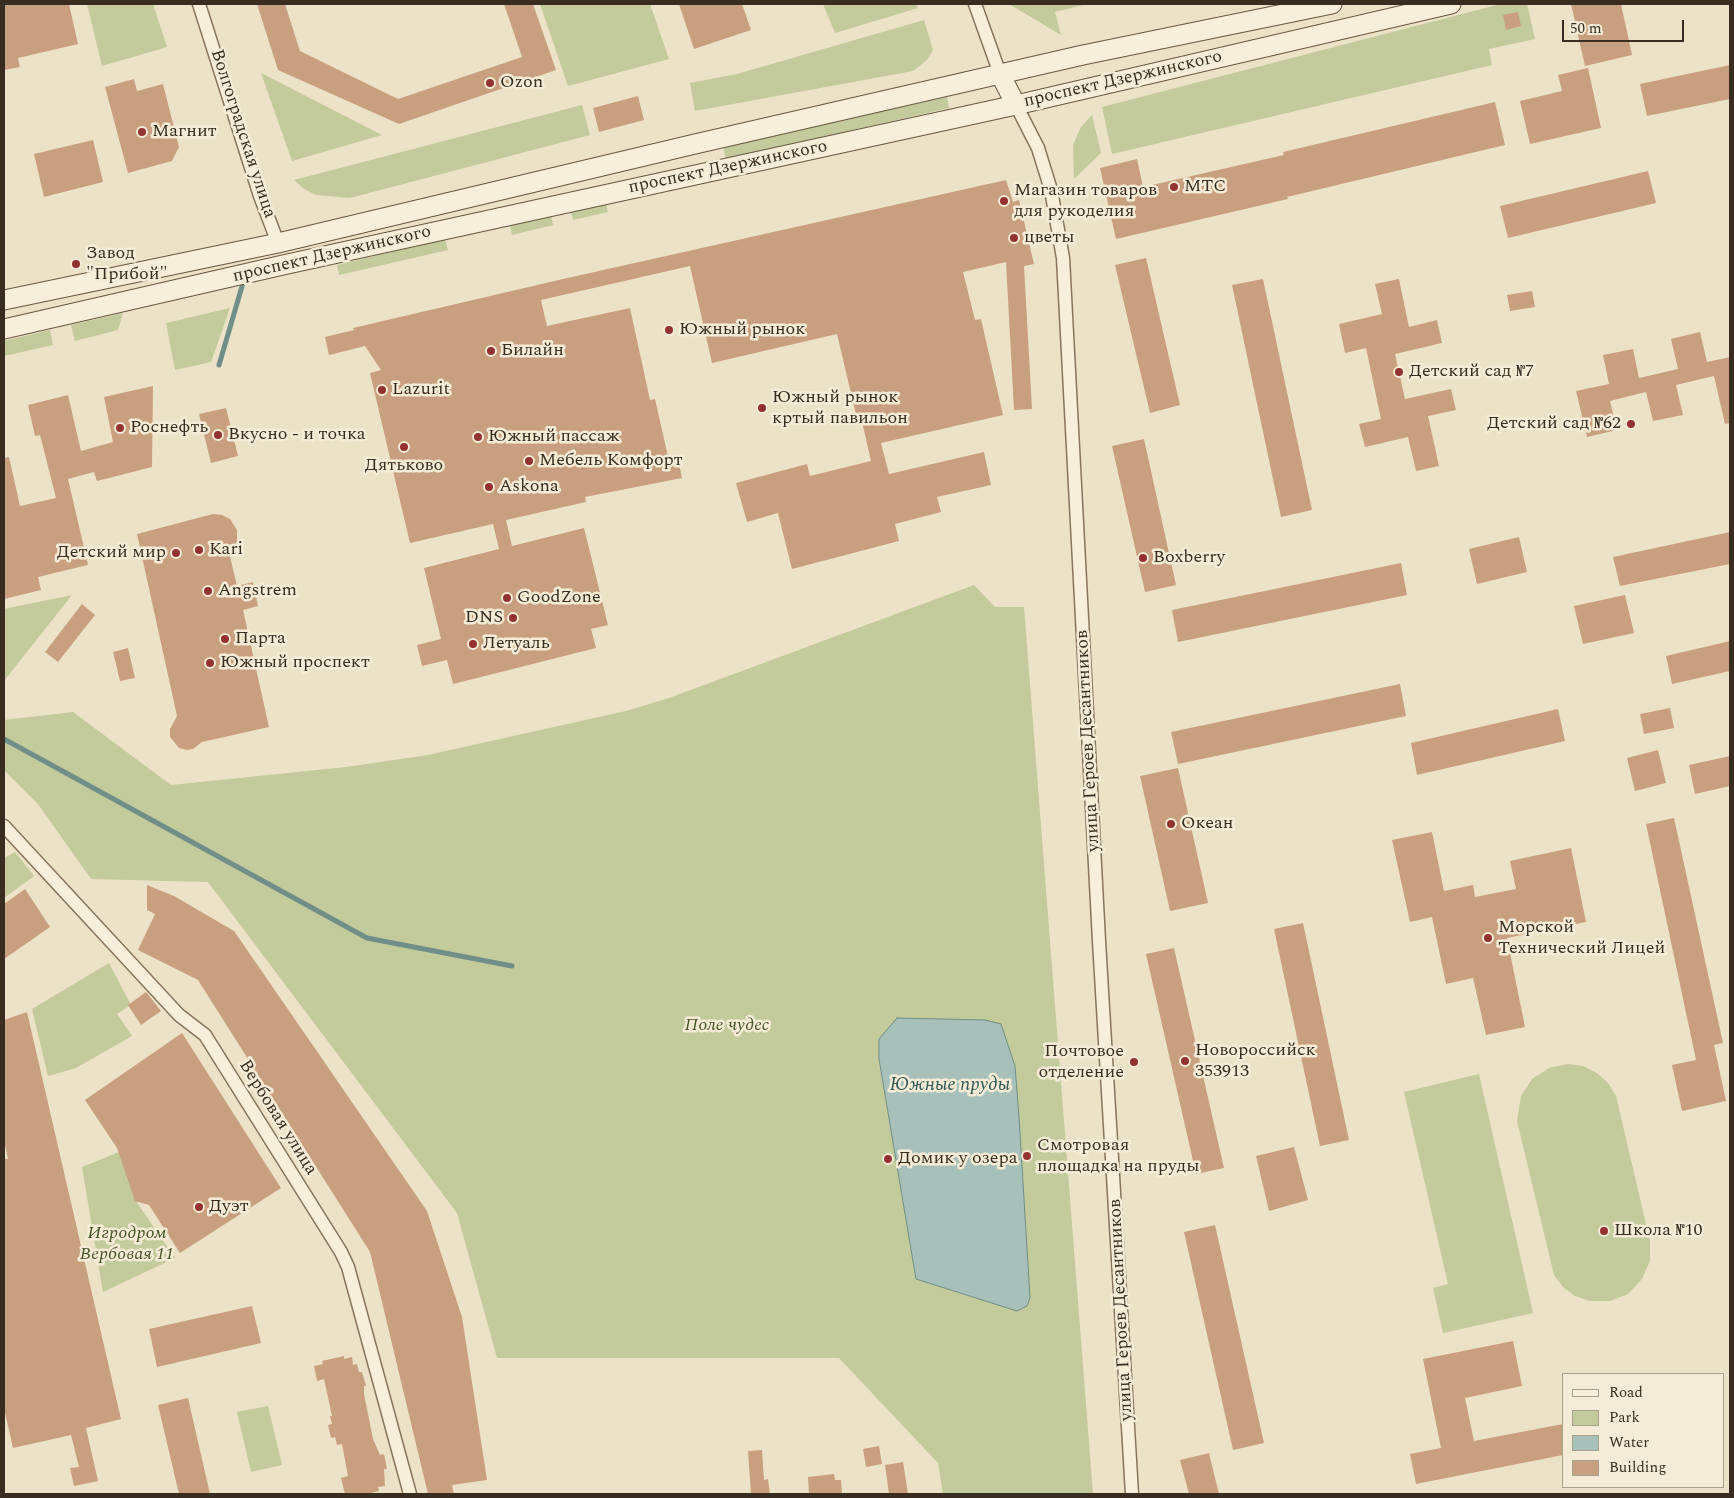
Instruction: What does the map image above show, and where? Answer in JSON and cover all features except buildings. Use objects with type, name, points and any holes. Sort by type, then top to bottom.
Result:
[{"type":"street","name":"Волгоградская улица","points":[[199,4],[260,196],[278,243],[283,265]]},
{"type":"street","name":"улица Героев Десантников","points":[[974,4],[1000,74],[1038,148],[1052,190],[1063,258],[1099,941],[1132,1494]]},
{"type":"street","name":"проспект Дзержинского","points":[[4,300],[278,243],[1000,74],[1332,4]]},
{"type":"street","name":"проспект Дзержинского","points":[[4,329],[283,265],[1016,105],[1451,4]]},
{"type":"street","name":"Вербовая улица","points":[[4,826],[179,1015],[205,1035],[341,1252],[348,1268],[410,1494]]},
{"type":"green space","points":[[87,4],[153,4],[167,47],[102,66]]},
{"type":"green space","points":[[540,4],[650,4],[669,59],[568,86]]},
{"type":"green space","points":[[823,4],[916,4],[918,8],[835,33]]},
{"type":"green space","points":[[1009,4],[1087,4],[1055,12],[1061,35]]},
{"type":"green space","points":[[1501,4],[1527,4],[1535,39],[1489,49],[1492,65],[1112,154],[1102,107]]},
{"type":"green space","points":[[924,20],[933,50],[927,60],[913,71],[695,111],[690,83],[737,74]]},
{"type":"green space","points":[[261,73],[382,135],[292,161]]},
{"type":"green space","points":[[947,97],[949,108],[726,159],[723,147]]},
{"type":"green space","points":[[582,105],[590,135],[350,198],[316,195],[304,189],[294,180]]},
{"type":"green space","points":[[1092,115],[1101,153],[1074,179],[1073,145],[1081,127]]},
{"type":"green space","points":[[606,204],[608,212],[573,220],[571,212]]},
{"type":"green space","points":[[551,216],[553,225],[512,235],[510,225]]},
{"type":"green space","points":[[445,239],[448,250],[339,275],[337,265]]},
{"type":"green space","points":[[230,308],[211,362],[175,370],[166,323]]},
{"type":"green space","points":[[123,313],[118,330],[75,341],[71,325]]},
{"type":"green space","points":[[50,330],[53,345],[4,356],[4,341]]},
{"type":"green space","name":"Поле чудес","points":[[974,585],[995,607],[1024,607],[1093,1494],[943,1494],[938,1463],[839,1358],[497,1358],[457,1213],[208,882],[91,879],[38,804],[4,770],[4,720],[73,712],[171,785],[346,767],[428,755],[626,711],[669,698]]},
{"type":"green space","points":[[72,595],[4,681],[4,609]]},
{"type":"green space","points":[[15,852],[34,876],[4,898],[4,858]]},
{"type":"green space","points":[[109,963],[131,1005],[117,1014],[132,1036],[76,1068],[48,1076],[32,1009]]},
{"type":"green space","points":[[1568,1064],[1583,1066],[1597,1073],[1608,1083],[1616,1096],[1650,1241],[1650,1261],[1642,1279],[1628,1294],[1610,1301],[1590,1301],[1575,1296],[1563,1287],[1554,1275],[1517,1121],[1521,1096],[1532,1079],[1549,1068]]},
{"type":"green space","points":[[1479,1074],[1533,1313],[1443,1333],[1433,1288],[1448,1284],[1404,1092]]},
{"type":"green space","name":"Игродром Вербовая 11","points":[[223,1142],[136,1201],[175,1258],[103,1292],[82,1167],[124,1150]]},
{"type":"green space","points":[[268,1406],[282,1465],[251,1472],[237,1412]]},
{"type":"water","name":"Южные пруды","points":[[897,1018],[985,1020],[1001,1024],[1015,1066],[1030,1298],[1027,1306],[1017,1311],[916,1279],[879,1059],[879,1039]]},
{"type":"waterway","points":[[219,365],[243,283]]},
{"type":"waterway","points":[[4,739],[367,938],[512,966]]},
{"type":"place","name":"Ozon","points":[[490,83]]},
{"type":"place","name":"Магнит","points":[[142,132]]},
{"type":"place","name":"МТС","points":[[1174,187]]},
{"type":"place","name":"Магазин товаров для рукоделия","points":[[1004,201]]},
{"type":"place","name":"цветы","points":[[1014,238]]},
{"type":"place","name":"Завод \"Прибой\"","points":[[76,264]]},
{"type":"place","name":"Южный рынок","points":[[669,330]]},
{"type":"place","name":"Билайн","points":[[491,351]]},
{"type":"place","name":"Детский сад №7","points":[[1399,372]]},
{"type":"place","name":"Lazurit","points":[[382,390]]},
{"type":"place","name":"Южный рынок кртый павильон","points":[[762,408]]},
{"type":"place","name":"Детский сад №62","points":[[1631,424]]},
{"type":"place","name":"Роснефть","points":[[120,428]]},
{"type":"place","name":"Вкусно - и точка","points":[[218,435]]},
{"type":"place","name":"Южный пассаж","points":[[478,437]]},
{"type":"place","name":"Дятьково","points":[[404,447]]},
{"type":"place","name":"Мебель Комфорт","points":[[529,461]]},
{"type":"place","name":"Askona","points":[[489,487]]},
{"type":"place","name":"Kari","points":[[199,550]]},
{"type":"place","name":"Детский мир","points":[[176,553]]},
{"type":"place","name":"Boxberry","points":[[1143,558]]},
{"type":"place","name":"Angstrem","points":[[208,591]]},
{"type":"place","name":"GoodZone","points":[[507,598]]},
{"type":"place","name":"DNS","points":[[513,618]]},
{"type":"place","name":"Парта","points":[[225,639]]},
{"type":"place","name":"Летуаль","points":[[473,644]]},
{"type":"place","name":"Южный проспект","points":[[210,663]]},
{"type":"place","name":"Океан","points":[[1171,824]]},
{"type":"place","name":"Морской Технический Лицей","points":[[1488,938]]},
{"type":"place","name":"Новороссийск 353913","points":[[1185,1061]]},
{"type":"place","name":"Почтовое отделение","points":[[1134,1062]]},
{"type":"place","name":"Смотровая площадка на пруды","points":[[1027,1156]]},
{"type":"place","name":"Домик у озера","points":[[888,1159]]},
{"type":"place","name":"Дуэт","points":[[199,1207]]},
{"type":"place","name":"Школа №10","points":[[1604,1231]]}]
